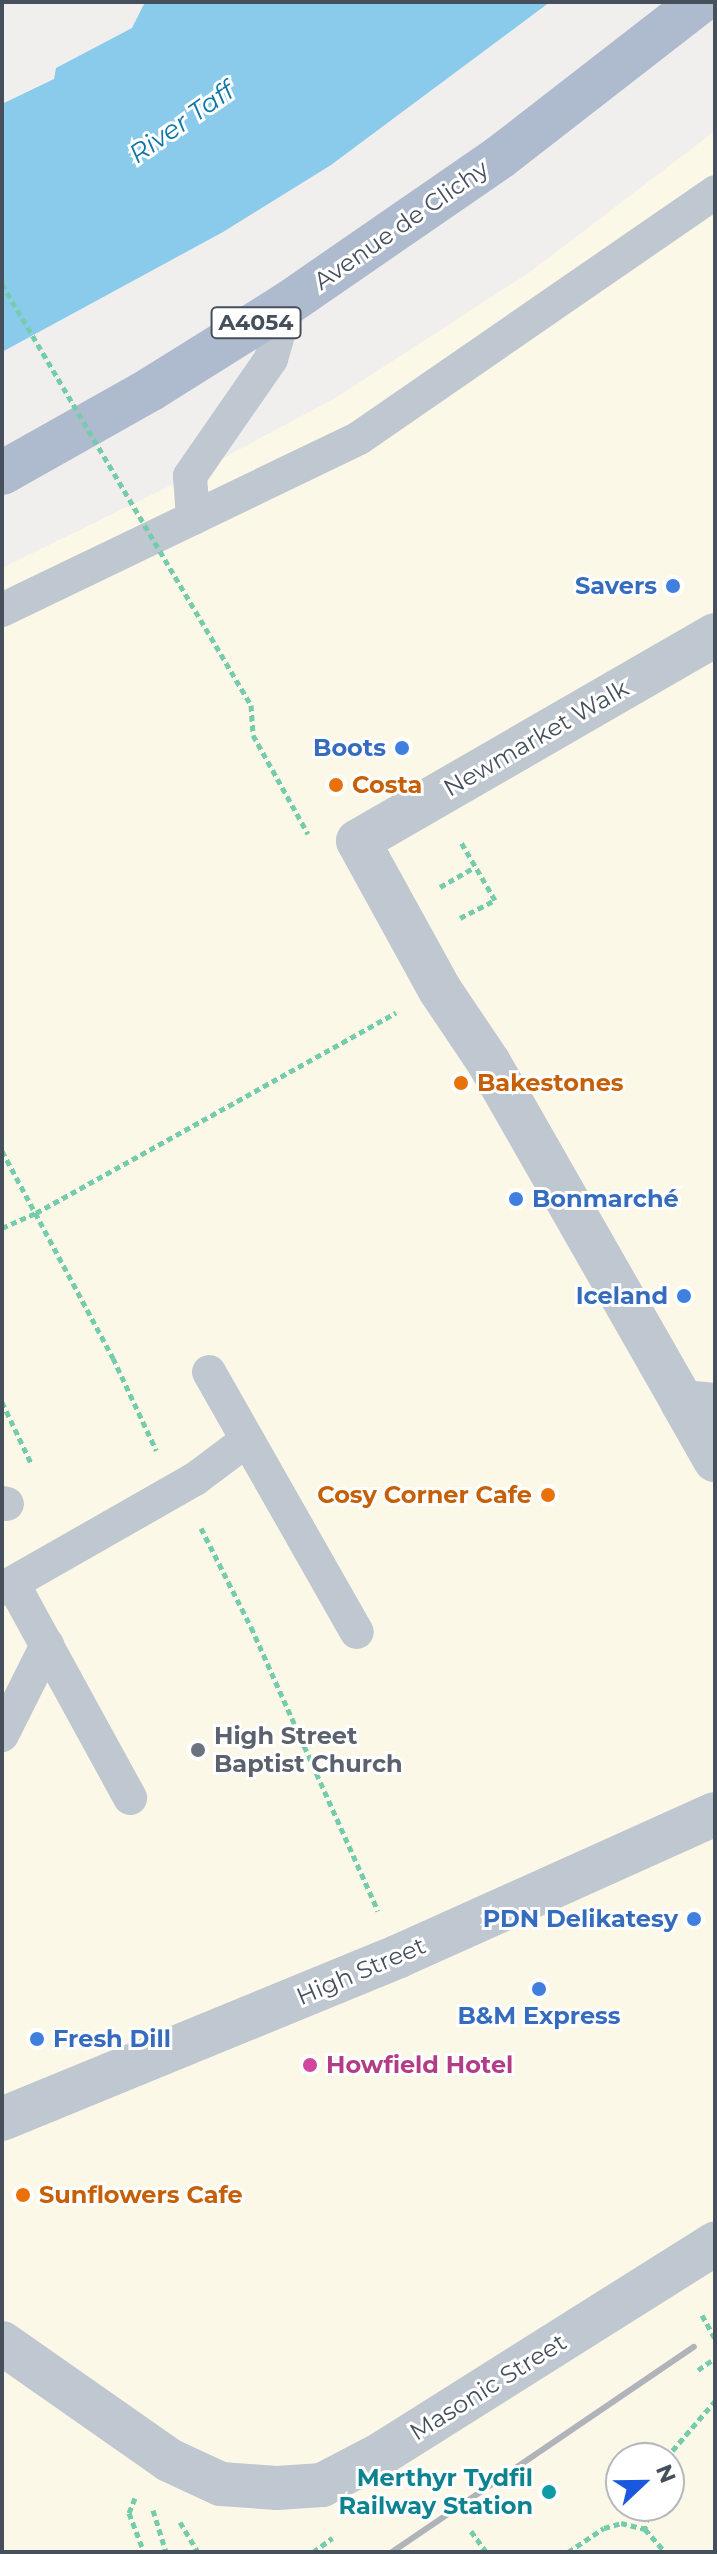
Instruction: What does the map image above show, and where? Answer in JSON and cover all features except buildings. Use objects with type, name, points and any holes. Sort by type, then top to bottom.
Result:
[{"type":"main road","name":"Avenue de Clichy","points":[[2,473],[151,389],[287,304],[500,157],[700,2]]},
{"type":"street","name":"Newmarket Walk","points":[[414,943],[358,841],[715,635]]},
{"type":"street","points":[[414,943],[440,990],[489,1063],[699,1403],[715,1460]]},
{"type":"street","name":"High Street","points":[[2,2119],[399,1956],[715,1814]]},
{"type":"street","name":"Masonic Street","points":[[2,2343],[169,2460],[221,2484],[277,2488],[322,2485],[381,2454],[715,2244]]},
{"type":"lane","points":[[2,610],[359,438],[715,192]]},
{"type":"lane","points":[[193,518],[190,476],[271,359],[287,304]]},
{"type":"lane","points":[[209,1372],[357,1632]]},
{"type":"lane","points":[[130,1798],[47,1645],[8,1586],[195,1479],[247,1440]]},
{"type":"lane","points":[[2,1735],[47,1645]]},
{"type":"path","points":[[2,284],[251,705],[253,735],[311,840]]},
{"type":"path","points":[[414,943],[495,900],[435,796]]},
{"type":"path","points":[[2,1228],[36,1213],[440,990]]},
{"type":"path","points":[[2,1151],[251,1627],[399,1956]]},
{"type":"path","points":[[2,1402],[34,1468]]},
{"type":"path","points":[[698,2370],[715,2358]]},
{"type":"path","points":[[680,2442],[715,2401]]},
{"type":"path","points":[[151,2503],[166,2552]]},
{"type":"path","points":[[645,2529],[646,2522]]},
{"type":"path","points":[[568,2552],[604,2528],[621,2523],[645,2529],[665,2552]]},
{"type":"path","points":[[471,2531],[486,2552]]},
{"type":"shaded area","points":[[715,131],[715,2552],[2,2552],[2,568],[190,476],[337,397],[530,272]]},
{"type":"water","name":"River Taff","points":[[145,2],[550,2],[331,165],[223,232],[2,352],[2,104],[54,79],[56,68],[132,28]]},
{"type":"railway","points":[[392,2552],[694,2347]]},
{"type":"place","name":"Savers","points":[[673,586]]},
{"type":"place","name":"Boots","points":[[402,748]]},
{"type":"place","name":"Costa","points":[[336,785]]},
{"type":"place","name":"Bakestones","points":[[461,1083]]},
{"type":"place","name":"Bonmarché","points":[[516,1199]]},
{"type":"place","name":"Iceland","points":[[684,1296]]},
{"type":"place","name":"Cosy Corner Cafe","points":[[548,1495]]},
{"type":"place","name":"High Street Baptist Church","points":[[198,1750]]},
{"type":"place","name":"PDN Delikatesy","points":[[694,1919]]},
{"type":"place","name":"B&M Express","points":[[539,1989]]},
{"type":"place","name":"Fresh Dill","points":[[37,2039]]},
{"type":"place","name":"Howfield Hotel","points":[[310,2065]]},
{"type":"place","name":"Sunflowers Cafe","points":[[23,2195]]},
{"type":"place","name":"Merthyr Tydfil Railway Station","points":[[549,2492]]}]
